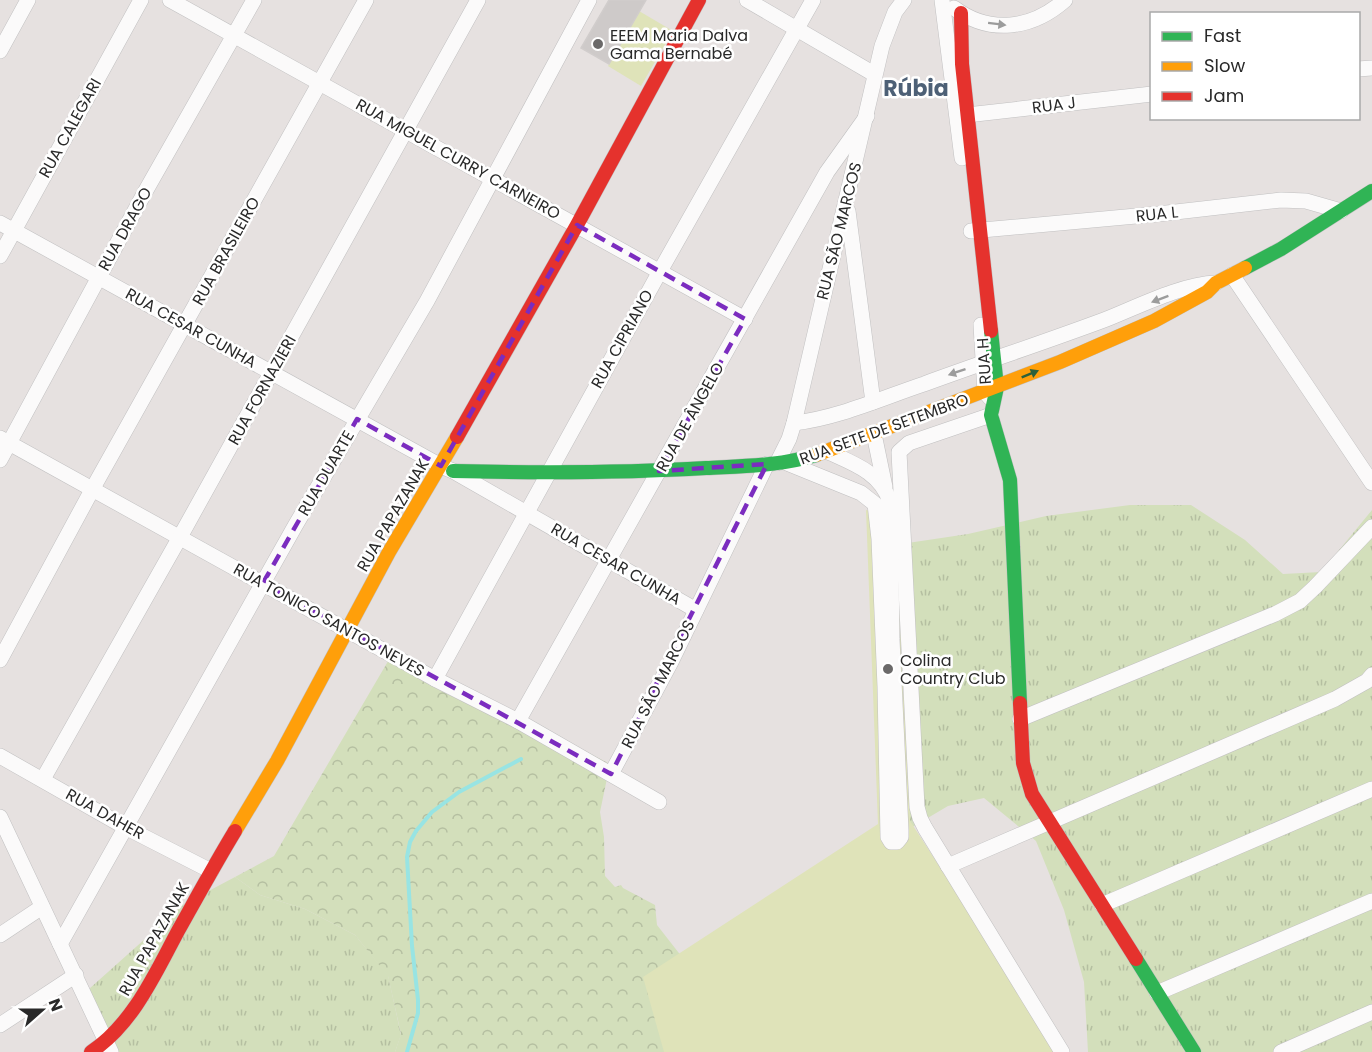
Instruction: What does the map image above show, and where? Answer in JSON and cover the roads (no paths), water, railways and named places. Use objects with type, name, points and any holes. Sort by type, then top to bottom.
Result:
[{"type":"street","points":[[0,51],[28,0]]},
{"type":"street","name":"RUA CALEGARI","points":[[0,256],[7,227],[141,0]]},
{"type":"street","name":"RUA MIGUEL CURRY CARNEIRO","points":[[170,0],[745,319]]},
{"type":"street","name":"RUA DRAGO","points":[[0,460],[4,441],[99,278],[254,0]]},
{"type":"street","name":"RUA BRASILEIRO","points":[[0,660],[93,488],[366,0]]},
{"type":"street","name":"RUA FORNAZIERI","points":[[43,779],[407,131],[478,0]]},
{"type":"street","name":"RUA DUARTE","points":[[60,944],[263,583],[427,301],[589,0]]},
{"type":"street","name":"RUA PAPAZANAK","points":[[91,1052],[109,1047],[132,1012],[277,761],[346,629],[390,552],[447,469],[699,0]]},
{"type":"street","points":[[747,0],[874,74]]},
{"type":"street","name":"RUA CIPRIANO","points":[[435,679],[813,0]]},
{"type":"street","name":"RUA SÃO MARCOS","points":[[610,774],[789,439],[867,116],[874,74],[889,26],[904,0]]},
{"type":"street","points":[[944,0],[961,13],[982,22],[1006,26],[1030,22],[1051,12],[1065,0]]},
{"type":"street","name":"RUA H","points":[[944,0],[962,116],[976,231],[981,326],[992,399]]},
{"type":"street","name":"RUA H","points":[[961,13],[962,116]]},
{"type":"street","name":"RUA J","points":[[962,116],[1150,94]]},
{"type":"street","name":"RUA DE ÂNGELO","points":[[518,721],[827,172],[867,116]]},
{"type":"street","name":"RUA SETE DE SETEMBRO","points":[[447,469],[548,473],[659,471],[777,463],[874,437],[992,399],[1060,362],[1154,321],[1207,292],[1216,283],[1290,244],[1372,191]]},
{"type":"street","name":"RUA L","points":[[976,231],[1281,200],[1306,201],[1341,211]]},
{"type":"street","points":[[846,202],[873,402]]},
{"type":"street","name":"RUA CESAR CUNHA","points":[[7,227],[526,512],[696,610]]},
{"type":"street","points":[[1232,275],[1372,483]]},
{"type":"street","name":"RUA SETE DE SETEMBRO","points":[[794,423],[830,416],[873,402],[1188,288],[1203,283],[1216,283]]},
{"type":"street","points":[[1062,1052],[948,866],[920,818],[917,807],[899,452],[909,443],[992,399],[1010,480],[1023,763],[1032,794],[1194,1052]]},
{"type":"street","points":[[777,463],[831,481],[870,499],[877,510],[886,698],[888,837],[894,842],[899,840],[901,830],[892,639],[891,510],[874,437],[846,460],[831,481]]},
{"type":"street","name":"RUA TONICO SANTOS NEVES","points":[[4,441],[93,488],[435,679],[518,721],[659,802]]},
{"type":"street","points":[[826,451],[872,474],[885,490]]},
{"type":"street","points":[[1020,718],[1275,614],[1300,601],[1372,527]]},
{"type":"street","points":[[948,866],[1335,699],[1367,681],[1372,675]]},
{"type":"street","name":"RUA DAHER","points":[[0,756],[126,827],[212,871]]},
{"type":"street","points":[[1102,905],[1372,789]]},
{"type":"street","points":[[0,817],[4,837],[42,907],[109,1047]]},
{"type":"street","points":[[1158,993],[1372,901]]},
{"type":"street","points":[[0,934],[42,907]]},
{"type":"street","points":[[0,1025],[76,975]]},
{"type":"street","points":[[1281,1052],[1372,1012]]},
{"type":"waterway","points":[[407,1052],[418,1013],[407,857],[410,842],[432,812],[459,792],[521,759]]},
{"type":"place","name":"EEEM Maria Dalva Gama Bernabé","points":[[598,44]]},
{"type":"place","name":"Colina Country Club","points":[[888,669]]},
{"type":"district","name":"Rúbia","points":[[916,88]]}]
